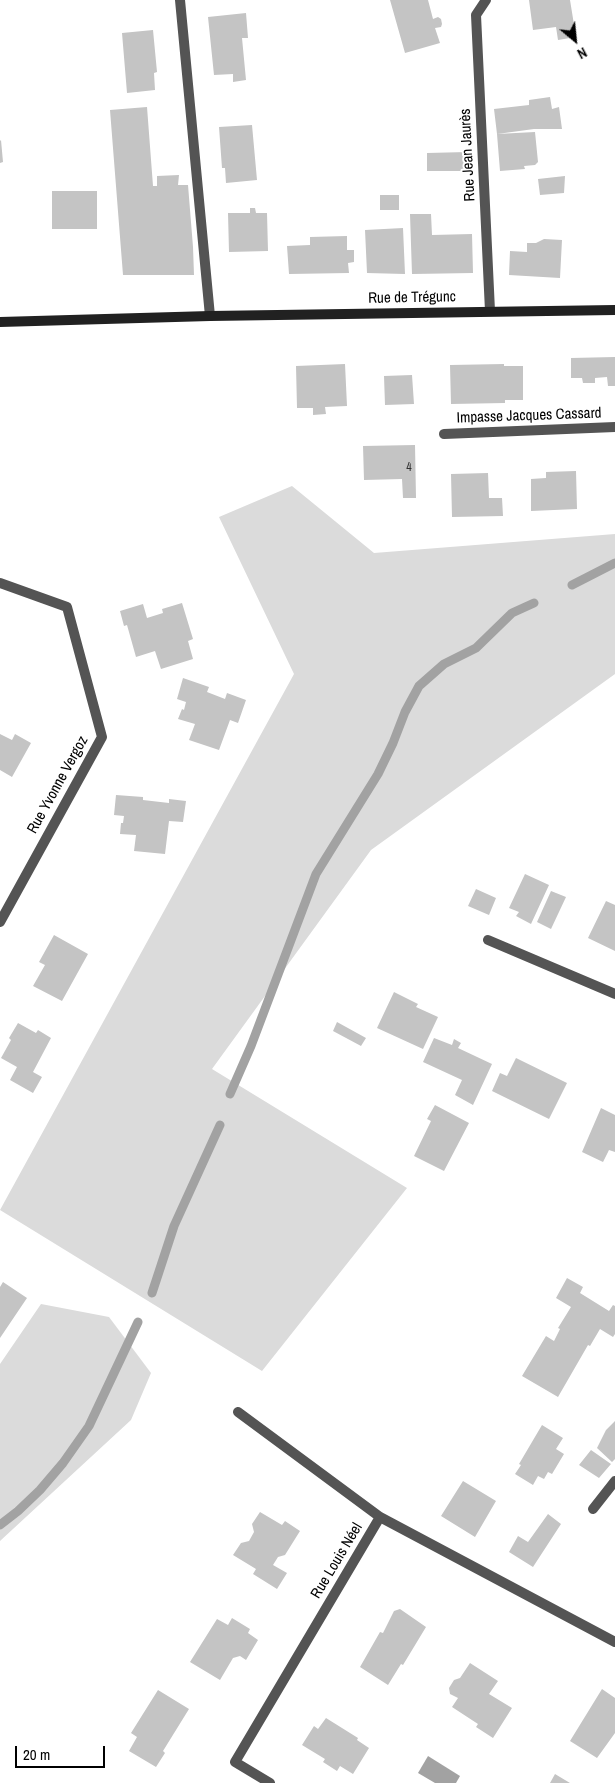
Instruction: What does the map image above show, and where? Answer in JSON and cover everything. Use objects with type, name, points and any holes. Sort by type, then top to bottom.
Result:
[{"type":"main road","name":"Rue de Trégunc","points":[[0,322],[210,316],[615,310]]},
{"type":"street","points":[[180,0],[210,316]]},
{"type":"street","name":"Rue Jean Jaurès","points":[[486,0],[476,14],[490,311]]},
{"type":"street","name":"Impasse Jacques Cassard","points":[[444,434],[615,427]]},
{"type":"street","name":"Rue Yvonne Vergoz","points":[[0,583],[67,608],[102,737],[0,922]]},
{"type":"street","points":[[488,940],[615,994]]},
{"type":"street","points":[[238,1412],[380,1517]]},
{"type":"street","points":[[592,1509],[615,1481]]},
{"type":"street","name":"Rue Louis Néel","points":[[270,1783],[235,1762],[380,1517],[615,1642]]},
{"type":"shaded area","points":[[292,486],[374,553],[615,534],[615,674],[371,850],[212,1069],[407,1188],[262,1371],[0,1210],[294,674],[219,517]]},
{"type":"shaded area","points":[[41,1304],[109,1317],[151,1373],[131,1420],[0,1541],[0,1364]]},
{"type":"shaded area","points":[[428,1756],[460,1776],[456,1783],[435,1783],[418,1773]]},
{"type":"building","points":[[390,0],[428,0],[433,19],[438,17],[441,19],[441,27],[435,28],[440,43],[405,53]]},
{"type":"building","points":[[529,0],[570,0],[576,37],[558,40],[556,27],[533,30]]},
{"type":"building","points":[[246,13],[248,38],[242,38],[246,80],[233,82],[233,74],[214,75],[208,17]]},
{"type":"building","points":[[153,30],[157,72],[154,73],[155,90],[127,93],[122,33]]},
{"type":"building","points":[[550,97],[552,109],[559,107],[562,129],[534,129],[497,134],[494,109],[529,105],[529,100]]},
{"type":"building","points":[[147,107],[153,186],[157,186],[157,176],[179,175],[178,185],[188,185],[194,275],[123,275],[110,110]]},
{"type":"building","points":[[252,125],[257,180],[226,183],[225,168],[222,168],[219,127]]},
{"type":"building","points":[[535,132],[538,162],[535,165],[524,166],[525,169],[500,171],[497,134]]},
{"type":"building","points":[[0,141],[3,162],[0,163]]},
{"type":"building","points":[[467,152],[469,171],[427,171],[427,153]]},
{"type":"building","points":[[565,176],[564,193],[540,195],[538,179]]},
{"type":"building","points":[[52,191],[97,191],[97,229],[52,229]]},
{"type":"building","points":[[380,195],[399,195],[399,210],[380,210]]},
{"type":"building","points":[[250,208],[255,208],[256,213],[267,213],[268,251],[229,252],[228,213],[250,213]]},
{"type":"building","points":[[410,214],[431,214],[432,235],[472,234],[473,273],[412,274]]},
{"type":"building","points":[[403,228],[405,274],[367,273],[365,230]]},
{"type":"building","points":[[347,236],[347,250],[354,250],[354,262],[348,263],[349,273],[289,274],[287,246],[310,245],[310,237]]},
{"type":"building","points":[[544,239],[562,240],[560,278],[509,275],[510,251],[527,252],[527,243],[536,243]]},
{"type":"building","points":[[615,357],[615,386],[608,386],[607,377],[595,378],[595,383],[583,383],[582,378],[571,378],[571,358]]},
{"type":"building","points":[[345,364],[347,406],[325,407],[326,414],[313,415],[313,408],[297,408],[296,366]]},
{"type":"building","points":[[504,364],[504,366],[523,366],[523,400],[505,400],[505,403],[451,404],[450,365]]},
{"type":"building","points":[[412,375],[414,404],[385,405],[384,376]]},
{"type":"building","points":[[415,445],[416,498],[403,498],[402,479],[364,480],[363,446]]},
{"type":"building","points":[[576,471],[577,509],[531,511],[531,479],[546,478],[546,472]]},
{"type":"building","points":[[488,473],[489,498],[502,498],[503,516],[452,517],[451,474]]},
{"type":"building","points":[[182,603],[193,639],[188,641],[193,659],[161,669],[155,651],[136,657],[127,625],[124,626],[120,611],[143,604],[147,618],[163,613],[162,609]]},
{"type":"building","points":[[183,678],[209,687],[207,692],[225,699],[227,693],[246,700],[238,723],[230,720],[219,750],[189,740],[195,724],[178,719],[182,709],[184,710],[186,702],[177,699]]},
{"type":"building","points":[[0,734],[12,740],[15,734],[31,743],[12,777],[0,770]]},
{"type":"building","points":[[116,795],[143,797],[143,800],[169,803],[169,799],[186,801],[183,822],[169,821],[165,854],[134,851],[136,835],[120,834],[124,816],[114,815]]},
{"type":"building","points":[[525,874],[549,885],[531,924],[516,916],[519,912],[509,908]]},
{"type":"building","points":[[476,889],[496,898],[489,915],[468,906]]},
{"type":"building","points":[[551,891],[566,897],[551,929],[537,922]]},
{"type":"building","points":[[606,901],[615,905],[615,951],[588,938]]},
{"type":"building","points":[[54,935],[88,954],[62,1001],[33,986],[45,965],[39,962]]},
{"type":"building","points":[[394,992],[418,1004],[416,1007],[438,1017],[423,1049],[377,1028]]},
{"type":"building","points":[[337,1022],[366,1038],[361,1046],[333,1031]]},
{"type":"building","points":[[18,1023],[36,1033],[38,1030],[51,1038],[33,1072],[42,1077],[33,1093],[10,1080],[17,1067],[1,1058],[11,1040],[9,1038]]},
{"type":"building","points":[[434,1038],[452,1045],[454,1039],[461,1043],[458,1048],[492,1064],[473,1105],[455,1095],[462,1080],[423,1062]]},
{"type":"building","points":[[516,1058],[567,1083],[549,1119],[492,1091],[500,1073],[507,1076]]},
{"type":"building","points":[[435,1105],[469,1123],[444,1171],[414,1156],[431,1121],[427,1119]]},
{"type":"building","points":[[601,1108],[615,1115],[615,1152],[609,1150],[603,1162],[582,1152]]},
{"type":"building","points":[[567,1278],[583,1287],[580,1293],[609,1311],[613,1305],[615,1306],[615,1334],[613,1337],[600,1329],[590,1346],[588,1345],[558,1397],[522,1376],[546,1336],[554,1341],[560,1329],[558,1328],[571,1307],[556,1298]]},
{"type":"building","points":[[3,1282],[27,1298],[0,1338],[0,1287]]},
{"type":"building","points":[[615,1421],[615,1459],[612,1462],[597,1448],[606,1430]]},
{"type":"building","points":[[542,1425],[563,1438],[556,1449],[564,1454],[552,1474],[548,1472],[544,1479],[538,1476],[533,1485],[515,1474]]},
{"type":"building","points":[[591,1450],[611,1464],[599,1478],[579,1465]]},
{"type":"building","points":[[463,1481],[496,1501],[475,1537],[441,1516]]},
{"type":"building","points":[[260,1512],[282,1525],[285,1521],[300,1531],[285,1555],[278,1557],[273,1565],[287,1573],[277,1589],[253,1574],[256,1569],[233,1555],[241,1543],[249,1541],[254,1532],[252,1524]]},
{"type":"building","points":[[548,1514],[561,1524],[533,1567],[509,1552],[518,1536],[528,1542]]},
{"type":"building","points":[[400,1609],[426,1627],[403,1665],[401,1664],[388,1685],[360,1667],[380,1632],[383,1633],[394,1611]]},
{"type":"building","points":[[232,1618],[250,1629],[248,1633],[258,1640],[246,1660],[240,1656],[233,1658],[220,1680],[190,1662],[217,1619],[228,1625]]},
{"type":"building","points":[[470,1663],[498,1681],[489,1694],[512,1708],[493,1738],[476,1727],[478,1724],[452,1707],[458,1698],[450,1694],[449,1688],[454,1680],[460,1678]]},
{"type":"building","points":[[602,1689],[615,1698],[615,1733],[597,1758],[570,1741]]},
{"type":"building","points":[[158,1690],[189,1709],[163,1751],[165,1753],[156,1767],[129,1751],[137,1737],[131,1733]]},
{"type":"building","points":[[326,1718],[358,1738],[357,1740],[369,1748],[353,1774],[340,1766],[337,1771],[323,1762],[325,1759],[302,1745],[314,1726],[318,1729]]},
{"type":"building","points":[[555,1774],[570,1783],[550,1783]]},
{"type":"waterway","points":[[572,585],[615,563]]},
{"type":"waterway","points":[[230,1094],[251,1046],[316,874],[378,774],[405,712],[419,686],[444,664],[476,648],[512,613],[534,603]]},
{"type":"waterway","points":[[152,1293],[174,1226],[220,1125]]},
{"type":"waterway","points":[[0,1525],[40,1490],[63,1463],[89,1426],[138,1322]]}]
